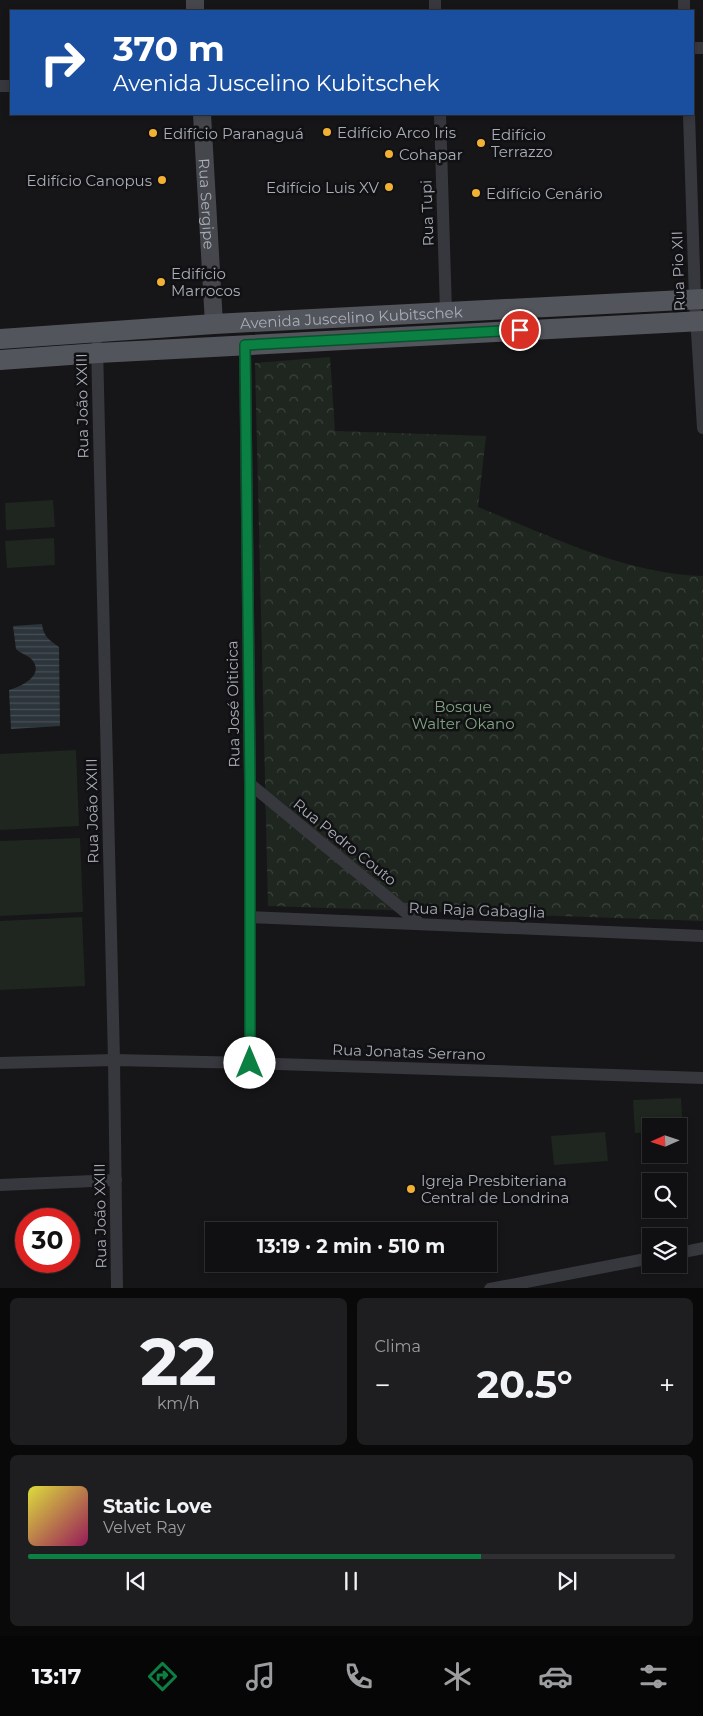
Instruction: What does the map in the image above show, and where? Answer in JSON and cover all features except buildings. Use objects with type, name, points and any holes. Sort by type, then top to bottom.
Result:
[{"type":"main road","name":"Rua Sergipe","points":[[202,115],[214,324]]},
{"type":"main road","name":"Avenida Juscelino Kubitschek","points":[[0,360],[214,324],[699,300]]},
{"type":"main road","name":"Avenida Juscelino Kubitschek","points":[[0,339],[97,343],[245,345],[700,321]]},
{"type":"street","name":"Rua Tupi","points":[[440,115],[446,312]]},
{"type":"street","name":"Rua Pio XII","points":[[689,115],[700,321],[703,428]]},
{"type":"street","name":"Rua João XXIII","points":[[97,343],[114,1060],[117,1288]]},
{"type":"street","name":"Rua José Oiticica","points":[[245,345],[250,784],[250,1063]]},
{"type":"street","name":"Rua Pedro Couto","points":[[250,784],[420,924]]},
{"type":"street","name":"Rua Raja Gabaglia","points":[[250,917],[703,936]]},
{"type":"street","name":"Rua Jonatas Serrano","points":[[0,1063],[114,1060],[703,1078]]},
{"type":"street","points":[[0,1185],[116,1180]]},
{"type":"street","points":[[687,1251],[703,1248]]},
{"type":"street","points":[[490,1288],[642,1260]]},
{"type":"green space","name":"Bosque Walter Okano","points":[[330,357],[335,431],[486,436],[478,507],[588,552],[617,561],[674,574],[703,576],[703,921],[268,906],[255,363]]},
{"type":"green space","points":[[53,500],[55,527],[6,530],[5,503]]},
{"type":"green space","points":[[54,538],[55,565],[7,568],[5,541]]},
{"type":"green space","points":[[76,750],[79,826],[0,830],[0,754]]},
{"type":"green space","points":[[80,838],[83,912],[0,916],[0,841]]},
{"type":"green space","points":[[82,917],[85,986],[0,990],[0,921]]},
{"type":"green space","points":[[681,1098],[682,1118],[642,1118],[642,1133],[635,1133],[633,1100]]},
{"type":"green space","points":[[605,1132],[608,1161],[554,1165],[551,1136]]},
{"type":"shaded area","points":[[42,624],[47,638],[59,647],[60,726],[11,729],[9,690],[29,680],[33,676],[36,666],[31,659],[16,649],[13,626]]},
{"type":"place","name":"Edifício Arco Iris","points":[[327,132]]},
{"type":"place","name":"Edifício Paranaguá","points":[[153,133]]},
{"type":"place","name":"Edifício Terrazzo","points":[[481,143]]},
{"type":"place","name":"Cohapar","points":[[389,154]]},
{"type":"place","name":"Edifício Canopus","points":[[162,180]]},
{"type":"place","name":"Edifício Luis XV","points":[[389,187]]},
{"type":"place","name":"Edifício Cenário","points":[[476,193]]},
{"type":"place","name":"Edifício Marrocos","points":[[161,282]]},
{"type":"place","name":"Igreja Presbiteriana Central de Londrina","points":[[411,1189]]},
{"type":"route","points":[[250,1063],[250,784],[245,345],[520,330]]}]
